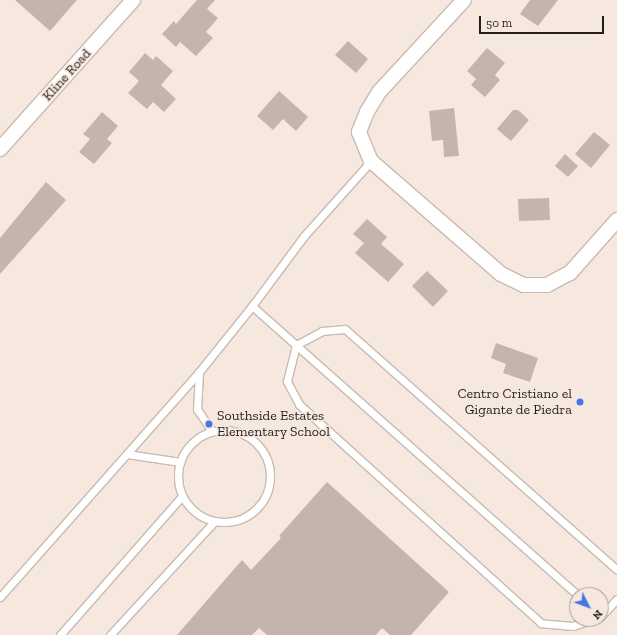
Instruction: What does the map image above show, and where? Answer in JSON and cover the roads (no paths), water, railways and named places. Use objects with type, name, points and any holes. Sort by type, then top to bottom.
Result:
[{"type":"street","name":"Kline Road","points":[[0,149],[133,0]]},
{"type":"street","points":[[464,0],[379,92],[366,112],[360,132],[371,161],[501,274],[524,285],[547,285],[570,273],[617,220]]},
{"type":"lane","points":[[0,597],[199,372],[252,306],[304,236],[371,161]]},
{"type":"lane","points":[[252,306],[569,588]]},
{"type":"lane","points":[[569,626],[541,623],[298,404],[287,382],[296,345],[322,331],[345,329],[617,570]]},
{"type":"lane","points":[[199,372],[197,409],[212,431]]},
{"type":"lane","points":[[227,429],[242,433],[256,441],[265,453],[270,467],[271,482],[266,497],[251,514],[229,522],[214,522],[201,516],[190,508],[182,496],[179,485],[180,462],[187,448],[198,438],[212,431],[227,429]]},
{"type":"lane","points":[[127,454],[180,462]]},
{"type":"lane","points":[[60,635],[182,496]]},
{"type":"lane","points":[[110,635],[214,522]]},
{"type":"lane","points":[[609,608],[617,599]]},
{"type":"place","name":"Centro Cristiano el Gigante de Piedra","points":[[580,402]]},
{"type":"place","name":"Southside Estates Elementary School","points":[[209,424]]}]
